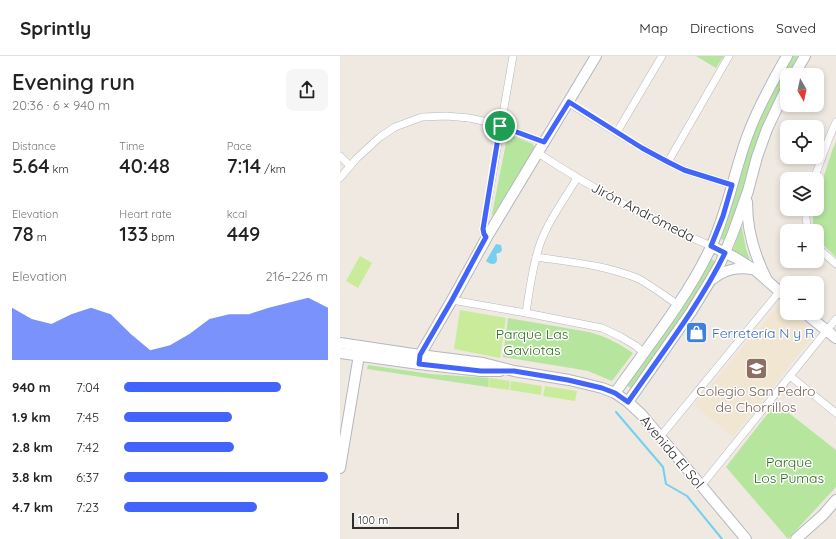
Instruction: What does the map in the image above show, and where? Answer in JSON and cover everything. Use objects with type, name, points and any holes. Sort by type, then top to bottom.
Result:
[{"type":"main road","points":[[420,360],[486,237],[596,56]]},
{"type":"main road","points":[[615,393],[678,305],[701,266],[723,216],[747,137],[768,91],[787,56]]},
{"type":"main road","points":[[798,68],[805,56]]},
{"type":"main road","points":[[628,402],[691,312],[710,282],[725,253],[748,190],[757,157],[767,129],[780,102]]},
{"type":"main road","points":[[748,190],[747,214],[750,237],[757,259],[767,280]]},
{"type":"main road","name":"Jirón Andrómeda","points":[[711,246],[734,257],[755,270],[780,292]]},
{"type":"main road","points":[[710,282],[718,275],[728,270],[739,268],[755,270]]},
{"type":"main road","points":[[813,320],[836,338]]},
{"type":"main road","name":"Avenida El Sol","points":[[340,342],[360,351]]},
{"type":"main road","points":[[340,468],[360,351]]},
{"type":"main road","name":"Avenida El Sol","points":[[340,353],[360,351],[481,371],[514,371],[568,380],[602,388],[615,393],[628,402],[642,415],[746,539]]},
{"type":"main road","points":[[796,539],[836,500]]},
{"type":"street","points":[[486,237],[483,229],[513,56]]},
{"type":"street","points":[[617,132],[662,56]]},
{"type":"street","points":[[668,162],[729,56]]},
{"type":"street","points":[[569,102],[642,148],[668,162],[684,170],[732,185]]},
{"type":"street","points":[[340,178],[378,135],[395,127],[422,118],[446,116],[469,118],[488,122],[544,142]]},
{"type":"street","points":[[817,172],[836,122]]},
{"type":"street","name":"Jirón Andrómeda","points":[[538,153],[603,193],[643,214],[711,246]]},
{"type":"street","points":[[340,156],[350,166]]},
{"type":"street","points":[[526,313],[536,257],[543,238],[551,220],[577,178]]},
{"type":"street","points":[[824,253],[836,264]]},
{"type":"street","points":[[536,257],[598,266],[614,270],[638,279],[678,305]]},
{"type":"street","points":[[660,437],[780,298]]},
{"type":"street","points":[[452,300],[602,328],[626,340],[644,353]]},
{"type":"street","points":[[701,486],[836,319]]},
{"type":"street","points":[[790,376],[836,413]]},
{"type":"shaded area","name":"Colegio San Pedro de Chorrillos","points":[[780,304],[780,320],[799,320],[815,333],[733,437],[694,405]]},
{"type":"green space","points":[[696,56],[724,56],[716,68]]},
{"type":"green space","points":[[791,56],[801,56],[794,68],[785,68]]},
{"type":"green space","points":[[780,77],[780,94],[727,241],[718,238],[754,128]]},
{"type":"green space","points":[[508,135],[533,144],[534,149],[493,216],[492,214]]},
{"type":"green space","points":[[836,142],[836,257],[824,246],[824,224],[813,224],[813,216],[824,216],[824,176]]},
{"type":"green space","points":[[741,228],[746,249],[752,265],[733,250]]},
{"type":"green space","points":[[360,256],[372,263],[358,288],[346,281]]},
{"type":"green space","points":[[709,258],[717,262],[709,277],[632,389],[625,384]]},
{"type":"green space","points":[[460,310],[506,318],[500,358],[454,349]]},
{"type":"green space","name":"Parque Las Gaviotas","points":[[508,318],[589,332],[623,346],[633,353],[612,381],[588,371],[503,357]]},
{"type":"green space","points":[[368,365],[430,374],[489,378],[488,387],[367,369]]},
{"type":"green space","points":[[490,378],[510,381],[509,390],[488,387]]},
{"type":"green space","points":[[511,381],[542,386],[541,395],[510,390]]},
{"type":"green space","points":[[545,386],[577,391],[575,401],[543,396]]},
{"type":"green space","name":"Parque Los Pumas","points":[[776,403],[836,450],[836,487],[788,539],[726,467]]},
{"type":"water","points":[[496,244],[501,245],[502,250],[496,254],[496,262],[491,264],[486,261]]},
{"type":"waterway","points":[[616,412],[663,467],[666,484],[687,496],[722,539]]},
{"type":"place","name":"Ferretería N y R","points":[[697,333]]},
{"type":"place","name":"Colegio San Pedro de Chorrillos","points":[[756,369]]},
{"type":"route","points":[[569,102],[642,148],[668,162],[684,170],[732,185],[723,216],[711,246],[725,253],[720,264],[691,312],[628,402],[615,393],[602,388],[568,380],[514,371],[481,371],[419,364],[420,355],[486,237],[483,229],[500,126],[544,142],[569,102]]}]
